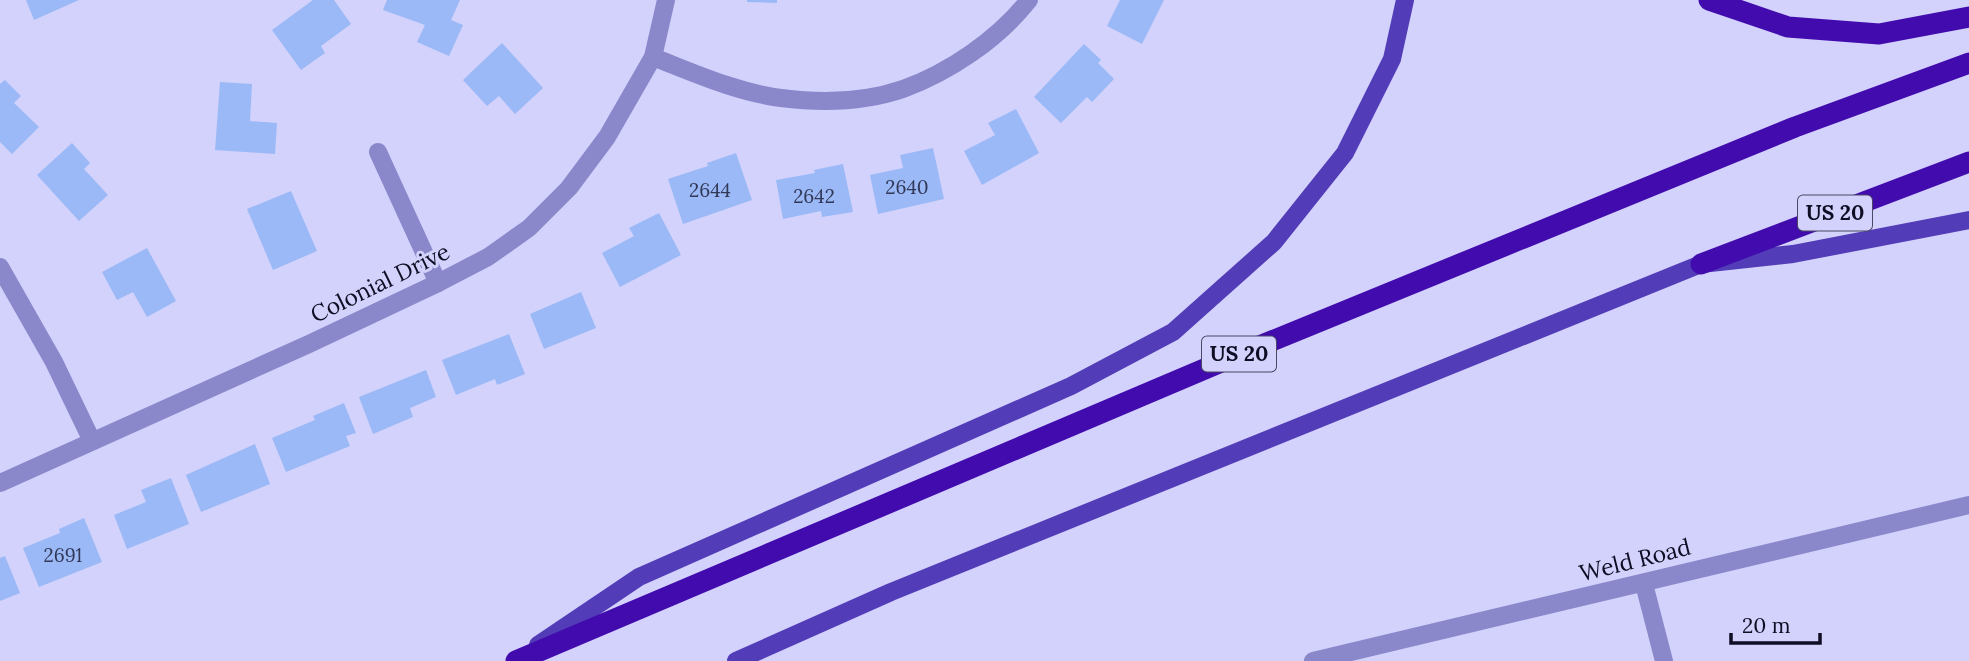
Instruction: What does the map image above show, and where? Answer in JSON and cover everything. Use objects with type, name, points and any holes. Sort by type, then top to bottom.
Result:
[{"type":"highway","points":[[1709,0],[1788,27],[1879,34],[1969,17]]},
{"type":"highway","name":"US 20","points":[[515,661],[1240,354],[1795,127],[1969,63]]},
{"type":"highway","name":"US 20","points":[[1701,264],[1969,162]]},
{"type":"main road","points":[[515,661],[639,577],[1071,386],[1173,332],[1274,242],[1345,153],[1392,59],[1405,0]]},
{"type":"main road","points":[[1701,264],[1793,254],[1969,220]]},
{"type":"main road","name":"US 20","points":[[736,661],[891,592],[1701,264]]},
{"type":"street","name":"Colonial Drive","points":[[0,483],[438,283],[488,257],[529,228],[569,188],[607,137],[653,57],[666,0]]},
{"type":"street","points":[[653,57],[741,89],[780,98],[825,101],[863,97],[902,89],[952,65],[990,39],[1016,16],[1028,0]]},
{"type":"street","points":[[378,152],[438,283]]},
{"type":"street","points":[[0,267],[54,362],[92,441]]},
{"type":"street","name":"Weld Road","points":[[1313,661],[1969,505]]},
{"type":"street","points":[[1644,584],[1664,661]]},
{"type":"building","points":[[26,0],[79,0],[34,20]]},
{"type":"building","points":[[313,0],[334,0],[351,24],[321,46],[325,53],[301,70],[272,30]]},
{"type":"building","points":[[387,0],[460,0],[451,20],[463,25],[449,56],[417,42],[425,25],[383,10]]},
{"type":"building","points":[[777,0],[777,3],[747,2]]},
{"type":"building","points":[[1120,0],[1164,0],[1142,44],[1107,26]]},
{"type":"building","points":[[502,43],[543,88],[515,114],[499,96],[487,106],[463,80]]},
{"type":"building","points":[[1084,44],[1101,60],[1098,63],[1114,79],[1092,102],[1087,97],[1061,123],[1034,97]]},
{"type":"building","points":[[5,80],[21,96],[14,103],[39,127],[12,154],[0,142],[0,84]]},
{"type":"building","points":[[220,82],[252,84],[250,121],[277,123],[275,154],[215,150]]},
{"type":"building","points":[[1016,109],[1039,153],[982,185],[964,151],[995,135],[988,123]]},
{"type":"building","points":[[72,143],[90,163],[84,169],[108,195],[79,221],[37,175]]},
{"type":"building","points":[[933,148],[944,199],[878,214],[870,175],[903,168],[900,155]]},
{"type":"building","points":[[736,153],[752,200],[683,224],[668,179],[708,166],[707,163]]},
{"type":"building","points":[[843,164],[853,212],[822,217],[821,211],[783,219],[776,180],[815,173],[814,170]]},
{"type":"building","points":[[291,191],[317,251],[273,270],[247,209]]},
{"type":"building","points":[[659,213],[681,255],[620,287],[602,253],[634,236],[629,228]]},
{"type":"building","points":[[147,248],[176,301],[147,317],[133,292],[117,300],[102,272]]},
{"type":"building","points":[[581,292],[596,328],[544,349],[530,314]]},
{"type":"building","points":[[509,334],[525,374],[497,385],[495,379],[456,395],[442,360]]},
{"type":"building","points":[[426,370],[436,397],[410,408],[413,417],[373,434],[359,397]]},
{"type":"building","points":[[344,403],[356,433],[346,436],[350,446],[286,472],[272,438],[315,420],[313,416]]},
{"type":"building","points":[[255,444],[270,484],[201,512],[186,475]]},
{"type":"building","points":[[171,478],[189,524],[127,549],[114,515],[146,502],[141,490]]},
{"type":"building","points":[[84,518],[102,562],[39,587],[23,548],[60,533],[59,529]]},
{"type":"building","points":[[5,556],[20,593],[0,601],[0,558]]}]
